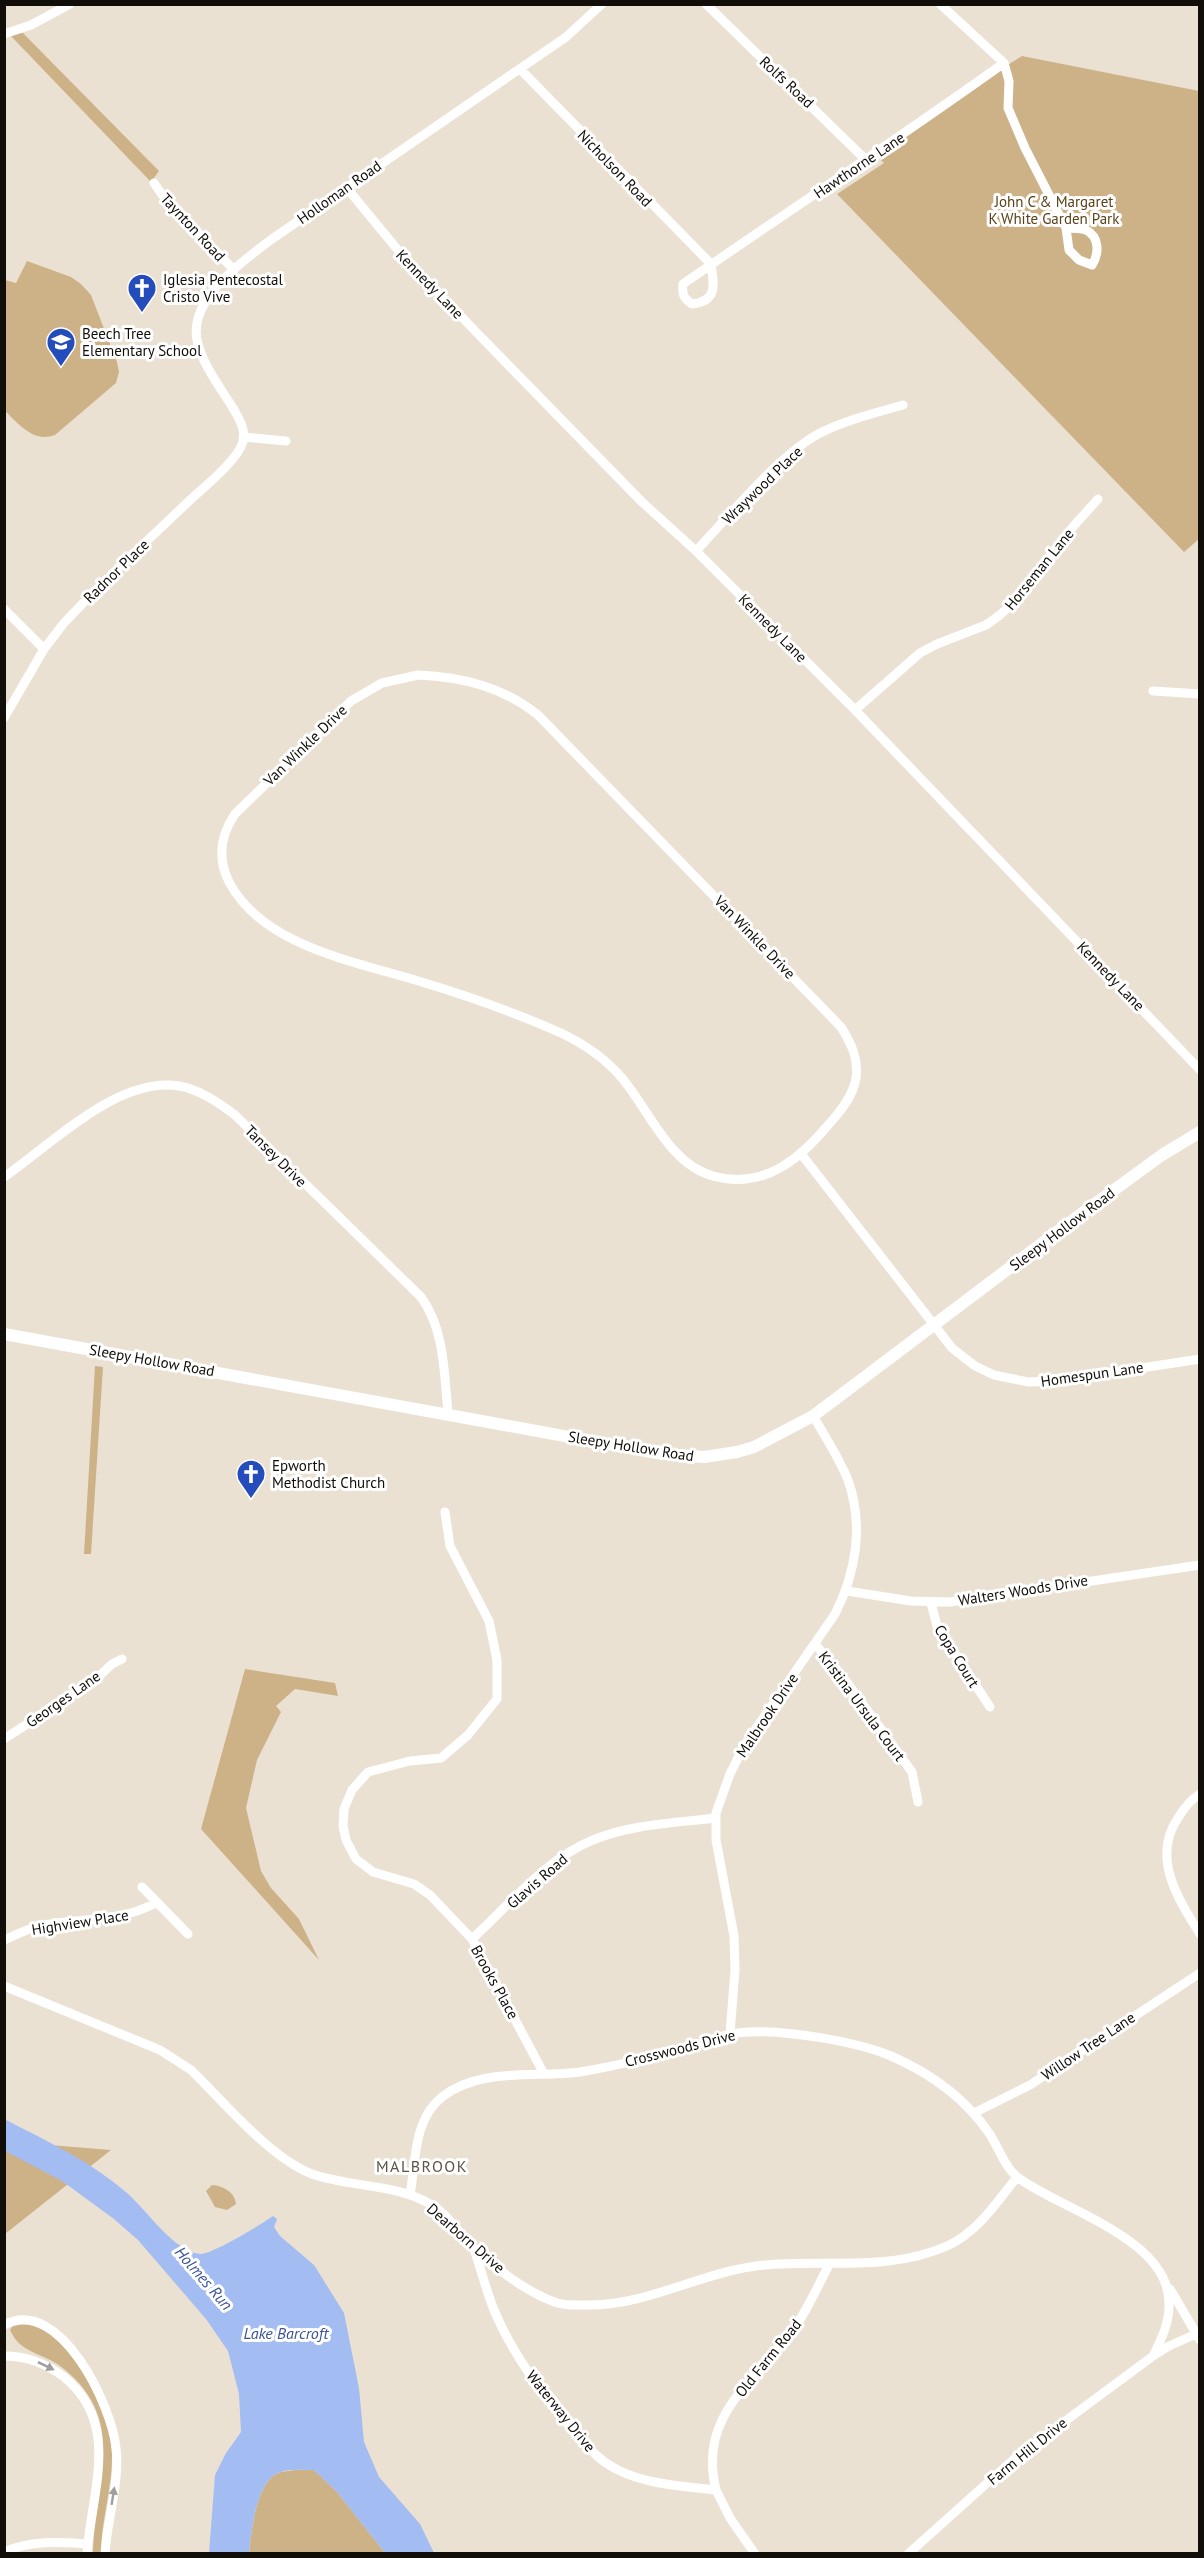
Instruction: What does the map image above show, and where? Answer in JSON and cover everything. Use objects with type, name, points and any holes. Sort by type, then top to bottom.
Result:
[{"type":"main road","name":"Sleepy Hollow Road","points":[[4,1334],[380,1401],[389,1405],[448,1413],[663,1454],[704,1457],[754,1447],[813,1416],[933,1324],[1162,1155],[1200,1132]]},
{"type":"street","points":[[4,34],[31,25],[70,4]]},
{"type":"street","name":"Holloman Road","points":[[243,437],[240,422],[202,354],[196,328],[198,315],[205,300],[234,270],[346,187],[566,37],[602,4]]},
{"type":"street","name":"Rolfs Road","points":[[706,4],[867,161]]},
{"type":"street","points":[[940,4],[1004,63],[1009,81],[1008,108],[1025,148],[1066,228]]},
{"type":"street","name":"Hawthorne Lane","points":[[711,264],[867,161],[1004,63]]},
{"type":"street","name":"Nicholson Road","points":[[520,69],[711,264]]},
{"type":"street","name":"Taynton Road","points":[[154,183],[163,196],[234,270]]},
{"type":"street","name":"Kennedy Lane","points":[[346,187],[396,248],[472,328],[642,502],[696,551],[855,710],[1200,1070]]},
{"type":"street","name":"Wraywood Place","points":[[696,551],[774,470],[806,442],[837,425],[903,405]]},
{"type":"street","points":[[243,437],[286,441]]},
{"type":"street","name":"Radnor Place","points":[[4,718],[44,649],[82,603],[236,454],[243,437]]},
{"type":"street","name":"Horseman Lane","points":[[855,710],[920,653],[986,625],[1000,615],[1014,602],[1050,554],[1098,500]]},
{"type":"street","points":[[4,609],[44,649]]},
{"type":"street","name":"Van Winkle Drive","points":[[410,676],[436,676],[482,685],[509,695],[538,715],[831,1015],[849,1039],[856,1066],[852,1091],[837,1115],[802,1155],[790,1164],[768,1173],[740,1180],[702,1172],[687,1163],[675,1151],[621,1077],[589,1048],[498,1006],[347,959],[279,933],[244,903],[225,874],[221,849],[227,825],[235,814],[343,708],[366,691],[382,683],[410,676]]},
{"type":"street","points":[[1153,691],[1200,694]]},
{"type":"street","name":"Tansey Drive","points":[[4,1177],[90,1113],[130,1090],[156,1085],[178,1086],[200,1094],[235,1115],[421,1297],[436,1323],[448,1413]]},
{"type":"street","points":[[802,1155],[933,1324]]},
{"type":"street","name":"Homespun Lane","points":[[933,1324],[952,1348],[975,1366],[994,1375],[1022,1382],[1057,1381],[1200,1359]]},
{"type":"street","name":"Malbrook Drive","points":[[730,2034],[734,1936],[716,1840],[716,1818],[730,1774],[744,1746],[836,1614],[847,1591],[856,1552],[856,1520],[853,1500],[843,1470],[813,1416]]},
{"type":"street","name":"Brooks Place","points":[[445,1512],[450,1546],[489,1621],[497,1660],[497,1699],[468,1735],[441,1758],[410,1761],[368,1772],[352,1791],[344,1809],[343,1826],[346,1840],[356,1858],[374,1872],[414,1884],[430,1894],[472,1939],[544,2074]]},
{"type":"street","name":"Walters Woods Drive","points":[[847,1591],[931,1603],[966,1600],[1200,1564]]},
{"type":"street","name":"Copa Court","points":[[931,1603],[937,1626],[990,1707]]},
{"type":"street","name":"Kristina Ursula Court","points":[[815,1644],[843,1677],[912,1772],[918,1802]]},
{"type":"street","name":"Georges Lane","points":[[4,1739],[122,1659]]},
{"type":"street","points":[[1200,1794],[1185,1807],[1175,1821],[1168,1842],[1167,1863],[1174,1890],[1200,1934]]},
{"type":"street","name":"Glavis Road","points":[[472,1939],[548,1867],[573,1849],[611,1834],[716,1818]]},
{"type":"street","points":[[142,1887],[188,1934]]},
{"type":"street","name":"Highview Place","points":[[4,1940],[39,1926],[117,1918],[139,1912],[156,1903]]},
{"type":"street","name":"Willow Tree Lane","points":[[974,2114],[1030,2085],[1200,1973]]},
{"type":"street","name":"Dearborn Drive","points":[[4,1986],[177,2059],[274,2151],[291,2163],[329,2179],[410,2195],[435,2208],[473,2248],[523,2285],[556,2303],[570,2306],[619,2303],[645,2298],[713,2276],[763,2265],[895,2260],[949,2245],[961,2238],[985,2216],[1017,2177]]},
{"type":"street","name":"Crosswoods Drive","points":[[410,2195],[416,2152],[424,2120],[431,2107],[457,2087],[491,2078],[580,2072],[658,2055],[730,2034],[760,2032],[801,2036],[875,2051],[901,2061],[954,2093],[974,2114],[1017,2177],[1104,2224],[1142,2253],[1165,2279],[1198,2337]]},
{"type":"street","name":"Waterway Drive","points":[[473,2248],[494,2309],[521,2361],[544,2396],[596,2454],[618,2470],[644,2480],[716,2490]]},
{"type":"street","name":"Old Farm Road","points":[[716,2490],[712,2465],[713,2451],[723,2418],[744,2385],[801,2318],[830,2263]]},
{"type":"street","points":[[1153,2356],[1168,2317],[1170,2304],[1165,2279]]},
{"type":"street","points":[[4,2325],[19,2319],[39,2322],[72,2348],[97,2391],[115,2435],[116,2473],[105,2553]]},
{"type":"street","points":[[1153,2356],[1169,2346],[1198,2337]]},
{"type":"street","points":[[4,2356],[44,2364],[69,2382],[80,2394],[94,2422],[100,2458],[99,2478],[87,2549],[43,2542],[4,2552]]},
{"type":"street","name":"Farm Hill Drive","points":[[908,2553],[1014,2459],[1153,2356]]},
{"type":"street","points":[[716,2490],[730,2518],[755,2553]]},
{"type":"green space","points":[[17,27],[159,171],[151,182],[9,34]]},
{"type":"green space","name":"John C & Margaret K White Garden Park","points":[[1022,56],[1199,91],[1199,539],[1184,552],[837,194],[884,163],[872,151]]},
{"type":"green space","name":"Beech Tree Elementary School","points":[[27,261],[71,277],[91,295],[119,372],[116,383],[55,435],[47,437],[27,431],[5,411],[5,280],[16,283]]},
{"type":"green space","points":[[95,1366],[103,1367],[91,1554],[84,1554]]},
{"type":"green space","points":[[245,1669],[335,1683],[338,1696],[295,1689],[276,1706],[281,1712],[257,1760],[246,1808],[261,1871],[271,1888],[299,1919],[319,1960],[201,1829]]},
{"type":"green space","points":[[5,2128],[37,2144],[111,2150],[5,2234]]},
{"type":"green space","points":[[212,2185],[228,2190],[236,2204],[227,2210],[215,2207],[206,2191]]},
{"type":"green space","points":[[14,2324],[37,2325],[50,2333],[63,2346],[87,2380],[105,2418],[110,2436],[112,2465],[101,2553],[93,2553],[103,2455],[102,2432],[96,2410],[84,2389],[64,2369],[20,2344],[10,2330]]},
{"type":"green space","points":[[295,2470],[314,2470],[337,2492],[385,2553],[249,2554],[256,2510],[264,2488],[276,2474]]},
{"type":"water","name":"Lake Barcroft","points":[[4,2119],[68,2152],[98,2171],[135,2200],[170,2238],[190,2251],[206,2253],[237,2238],[273,2216],[277,2219],[274,2227],[280,2236],[314,2265],[344,2313],[359,2388],[364,2442],[379,2477],[420,2524],[434,2553],[385,2553],[337,2492],[314,2470],[300,2470],[276,2474],[264,2488],[256,2510],[249,2553],[209,2553],[215,2475],[226,2453],[241,2432],[239,2394],[228,2351],[206,2319],[138,2240],[114,2219],[62,2181],[5,2151]]},
{"type":"place","name":"Iglesia Pentecostal Cristo Vive","points":[[142,314]]},
{"type":"place","name":"Beech Tree Elementary School","points":[[61,368]]},
{"type":"place","name":"Epworth Methodist Church","points":[[251,1500]]},
{"type":"district","name":"MALBROOK","points":[[422,2166]]},
{"type":"water label","name":"Holmes Run","points":[[204,2278]]}]
